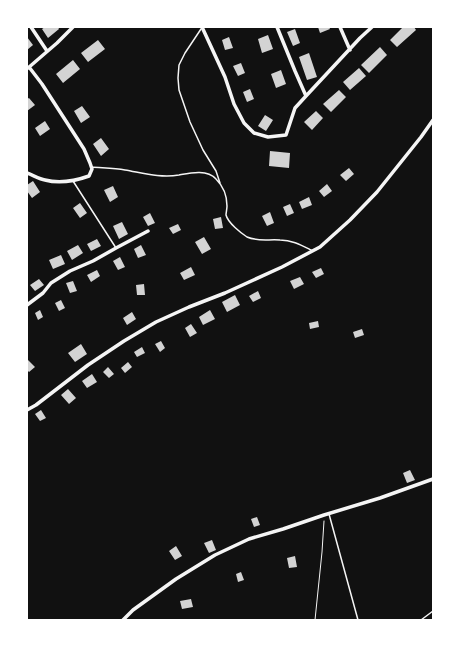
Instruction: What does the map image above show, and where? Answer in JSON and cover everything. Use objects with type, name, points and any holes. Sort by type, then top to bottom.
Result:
[{"type":"street","points":[[31,27],[47,51]]},
{"type":"street","points":[[27,173],[44,180],[61,182],[78,180],[89,176],[92,169],[84,150],[42,84],[28,68],[73,27]]},
{"type":"street","points":[[202,27],[225,77],[234,104],[244,123],[254,133],[268,137],[286,135],[295,108],[372,27]]},
{"type":"street","points":[[277,27],[306,96]]},
{"type":"street","points":[[340,27],[350,50]]},
{"type":"street","points":[[27,410],[100,357],[156,322],[232,290],[282,267],[320,247],[350,220],[377,192],[433,120]]},
{"type":"street","points":[[27,305],[43,293],[51,283],[148,231]]},
{"type":"street","points":[[123,620],[133,610],[176,579],[215,555],[249,539],[380,498],[433,479]]},
{"type":"lane","points":[[202,27],[179,65],[179,90],[190,122],[203,150],[216,171],[221,185]]},
{"type":"lane","points":[[91,167],[122,169],[162,176],[191,173],[210,174],[216,178],[226,194],[226,215],[230,222],[246,236],[256,240],[280,240],[295,242],[313,251]]},
{"type":"lane","points":[[73,181],[116,248]]},
{"type":"lane","points":[[326,514],[358,620]]},
{"type":"lane","points":[[421,620],[433,611]]},
{"type":"path","points":[[315,620],[326,514]]},
{"type":"building","points":[[45,27],[58,27],[59,29],[48,38],[42,29]]},
{"type":"building","points":[[318,27],[329,27],[330,29],[320,33]]},
{"type":"building","points":[[403,27],[414,27],[416,30],[397,47],[390,40]]},
{"type":"building","points":[[295,29],[300,43],[293,46],[287,32]]},
{"type":"building","points":[[268,35],[273,49],[262,53],[258,39]]},
{"type":"building","points":[[27,37],[33,45],[27,50]]},
{"type":"building","points":[[229,37],[233,48],[225,50],[222,40]]},
{"type":"building","points":[[98,40],[105,49],[88,62],[81,53]]},
{"type":"building","points":[[380,47],[387,55],[369,73],[361,65]]},
{"type":"building","points":[[309,53],[317,77],[307,80],[299,57]]},
{"type":"building","points":[[73,60],[80,69],[63,83],[56,74]]},
{"type":"building","points":[[241,63],[245,73],[238,76],[233,66]]},
{"type":"building","points":[[359,68],[366,76],[350,90],[343,82]]},
{"type":"building","points":[[281,70],[286,84],[276,88],[271,74]]},
{"type":"building","points":[[250,89],[254,99],[247,102],[243,92]]},
{"type":"building","points":[[339,90],[346,97],[331,112],[323,104]]},
{"type":"building","points":[[29,98],[35,105],[27,111],[27,99]]},
{"type":"building","points":[[82,106],[90,117],[81,123],[74,111]]},
{"type":"building","points":[[316,111],[323,118],[312,130],[304,122]]},
{"type":"building","points":[[265,115],[273,120],[266,131],[258,126]]},
{"type":"building","points":[[45,121],[50,129],[40,136],[35,128]]},
{"type":"building","points":[[101,138],[109,149],[101,156],[93,144]]},
{"type":"building","points":[[270,151],[290,153],[289,168],[269,166]]},
{"type":"building","points":[[349,168],[354,174],[346,181],[340,175]]},
{"type":"building","points":[[33,181],[40,192],[32,198],[27,191],[27,185]]},
{"type":"building","points":[[327,184],[332,191],[324,197],[319,191]]},
{"type":"building","points":[[113,186],[118,197],[110,202],[104,190]]},
{"type":"building","points":[[309,197],[312,205],[302,209],[299,202]]},
{"type":"building","points":[[80,203],[87,213],[80,218],[73,208]]},
{"type":"building","points":[[290,204],[294,213],[287,216],[283,207]]},
{"type":"building","points":[[270,212],[274,223],[267,226],[262,216]]},
{"type":"building","points":[[150,213],[155,223],[148,226],[143,217]]},
{"type":"building","points":[[221,217],[223,228],[215,229],[213,219]]},
{"type":"building","points":[[122,222],[128,234],[119,239],[113,226]]},
{"type":"building","points":[[178,224],[181,230],[173,234],[169,228]]},
{"type":"building","points":[[204,237],[211,249],[202,254],[195,242]]},
{"type":"building","points":[[97,239],[101,246],[91,251],[87,244]]},
{"type":"building","points":[[78,245],[83,253],[72,260],[67,251]]},
{"type":"building","points":[[141,245],[146,255],[138,258],[134,249]]},
{"type":"building","points":[[61,255],[65,264],[53,269],[49,260]]},
{"type":"building","points":[[120,257],[125,267],[118,270],[113,261]]},
{"type":"building","points":[[191,267],[195,275],[184,280],[180,273]]},
{"type":"building","points":[[321,268],[324,274],[316,278],[312,272]]},
{"type":"building","points":[[97,270],[100,276],[91,282],[87,275]]},
{"type":"building","points":[[300,277],[304,284],[294,289],[290,281]]},
{"type":"building","points":[[39,279],[44,285],[35,291],[30,285]]},
{"type":"building","points":[[73,281],[77,291],[70,293],[66,283]]},
{"type":"building","points":[[144,284],[145,295],[137,295],[136,285]]},
{"type":"building","points":[[258,291],[261,298],[253,302],[249,296]]},
{"type":"building","points":[[235,295],[240,305],[227,312],[222,302]]},
{"type":"building","points":[[61,300],[65,308],[59,311],[55,303]]},
{"type":"building","points":[[40,310],[43,317],[38,320],[35,313]]},
{"type":"building","points":[[210,310],[215,319],[203,325],[199,317]]},
{"type":"building","points":[[132,312],[136,319],[127,325],[123,318]]},
{"type":"building","points":[[318,321],[319,327],[310,329],[309,323]]},
{"type":"building","points":[[191,324],[197,333],[190,337],[185,328]]},
{"type":"building","points":[[362,329],[364,335],[355,338],[353,332]]},
{"type":"building","points":[[161,341],[165,348],[160,352],[155,344]]},
{"type":"building","points":[[81,344],[87,354],[75,362],[68,353]]},
{"type":"building","points":[[142,347],[145,353],[137,357],[134,352]]},
{"type":"building","points":[[27,359],[35,367],[29,372],[27,370]]},
{"type":"building","points":[[128,362],[132,367],[125,373],[121,368]]},
{"type":"building","points":[[108,367],[114,374],[109,378],[103,372]]},
{"type":"building","points":[[92,374],[97,382],[87,388],[82,381]]},
{"type":"building","points":[[68,389],[76,398],[69,404],[61,395]]},
{"type":"building","points":[[41,410],[46,418],[40,421],[35,414]]},
{"type":"building","points":[[410,470],[415,480],[407,483],[403,473]]},
{"type":"building","points":[[257,517],[260,525],[254,527],[251,519]]},
{"type":"building","points":[[212,540],[216,550],[209,553],[204,543]]},
{"type":"building","points":[[176,546],[182,556],[175,560],[169,551]]},
{"type":"building","points":[[295,556],[297,567],[289,568],[287,558]]},
{"type":"building","points":[[241,572],[244,580],[238,582],[236,574]]},
{"type":"building","points":[[191,599],[193,607],[182,609],[180,601]]}]
